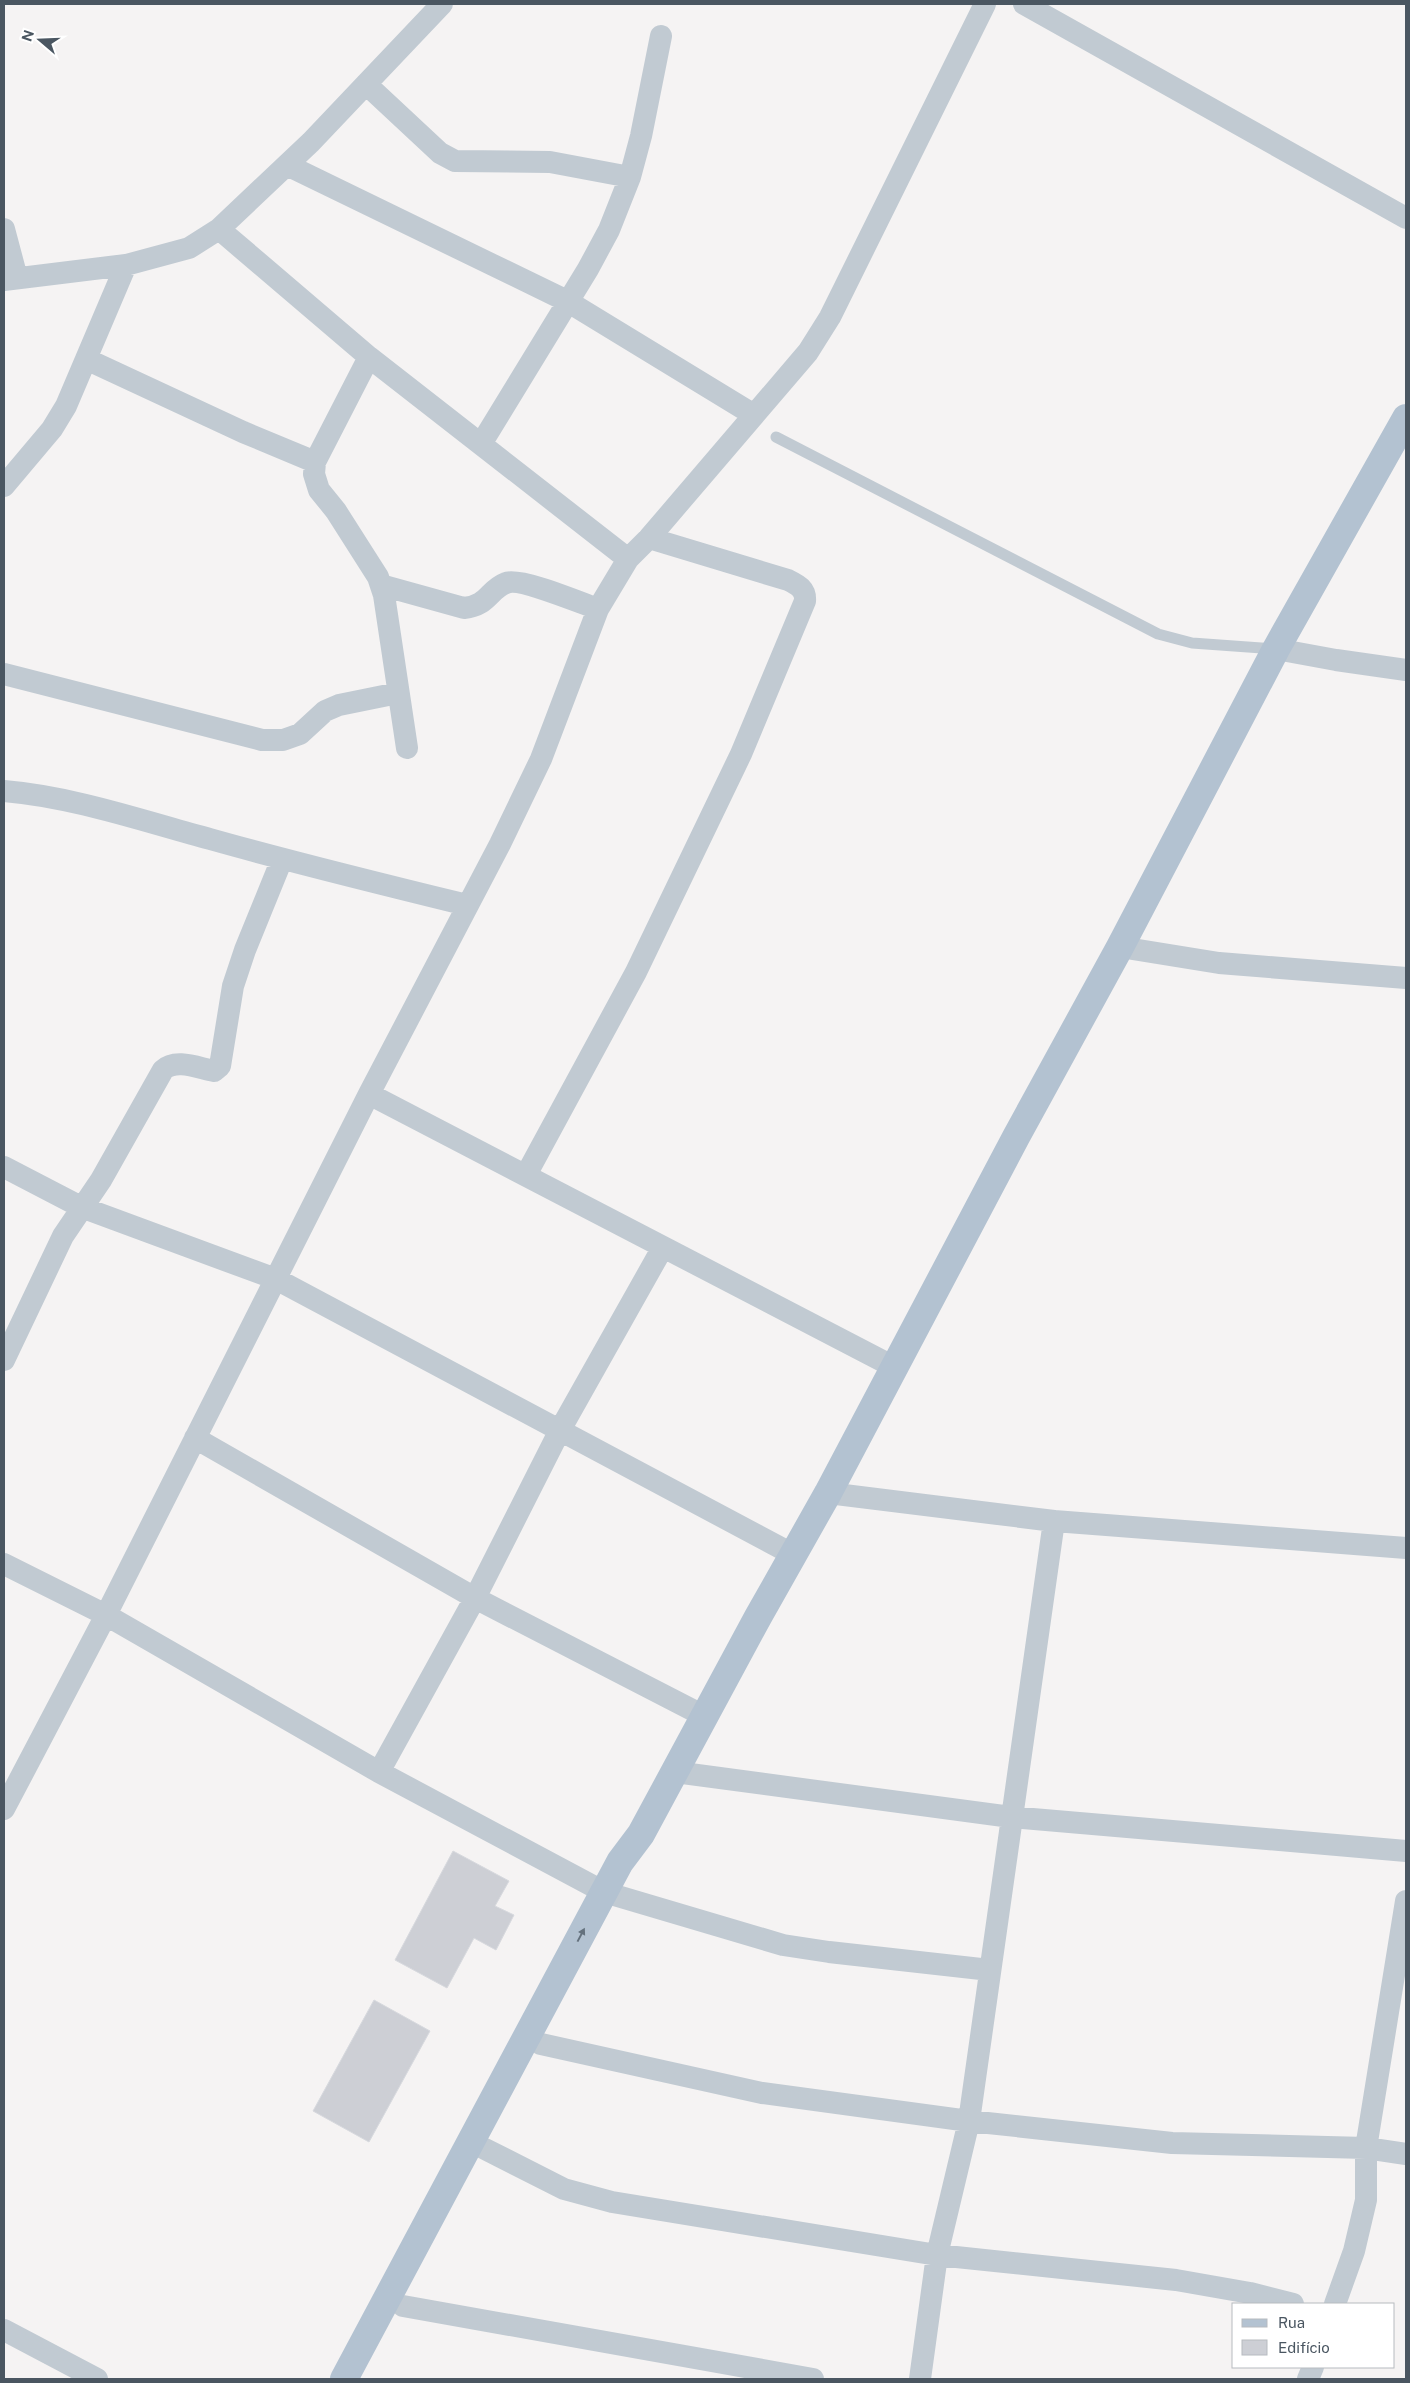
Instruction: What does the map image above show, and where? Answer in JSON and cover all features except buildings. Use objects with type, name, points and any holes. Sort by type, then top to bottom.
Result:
[{"type":"main road","points":[[344,2379],[612,1895],[635,1869],[641,1834],[706,1717],[758,1617],[828,1493],[894,1366],[1120,947],[1276,649],[1406,418]]},
{"type":"main road","points":[[362,2379],[403,2306],[542,2044],[612,1895]]},
{"type":"street","points":[[4,229],[10,279],[126,265],[189,248],[219,229],[287,166],[442,4]]},
{"type":"street","points":[[4,1809],[106,1615],[542,760],[598,609],[628,559],[650,538],[808,352],[830,317],[985,4]]},
{"type":"street","points":[[1024,4],[1406,218]]},
{"type":"street","points":[[481,444],[609,230],[630,176],[641,136],[661,36]]},
{"type":"street","points":[[366,84],[440,153],[455,161],[550,162],[630,176]]},
{"type":"street","points":[[287,166],[567,302],[754,415]]},
{"type":"street","points":[[219,229],[369,357],[628,559]]},
{"type":"street","points":[[4,486],[52,429],[66,406],[126,265]]},
{"type":"street","points":[[369,357],[315,462],[314,474],[319,490],[336,511],[378,577],[381,585],[407,748]]},
{"type":"street","points":[[86,359],[243,432],[315,462]]},
{"type":"street","points":[[526,1175],[636,972],[741,754],[805,602],[805,594],[799,586],[788,580],[650,538]]},
{"type":"street","points":[[381,585],[464,608],[474,607],[485,601],[503,584],[518,582],[598,609]]},
{"type":"street","points":[[1276,649],[1406,670]]},
{"type":"street","points":[[4,674],[262,740],[283,740],[300,734],[325,711],[339,705],[398,693]]},
{"type":"street","points":[[4,791],[41,796],[101,809],[282,859],[467,905]]},
{"type":"street","points":[[4,1360],[63,1236],[101,1180],[163,1070],[169,1065],[179,1064],[214,1071],[220,1066],[234,986],[245,950],[282,859]]},
{"type":"street","points":[[1120,947],[1219,963],[1406,978]]},
{"type":"street","points":[[370,1094],[894,1366]]},
{"type":"street","points":[[4,1167],[81,1207],[276,1279],[794,1555]]},
{"type":"street","points":[[379,1772],[475,1598],[560,1430],[663,1247]]},
{"type":"street","points":[[195,1438],[475,1598],[706,1717]]},
{"type":"street","points":[[828,1493],[1054,1521],[1406,1548]]},
{"type":"street","points":[[920,2379],[937,2255],[969,2121],[1054,1521]]},
{"type":"street","points":[[4,1564],[106,1615],[379,1772],[612,1895],[783,1945],[990,1970]]},
{"type":"street","points":[[675,1772],[1011,1817],[1406,1851]]},
{"type":"street","points":[[1335,2303],[1354,2251],[1366,2200],[1366,2148],[1397,2008],[1406,1901]]},
{"type":"street","points":[[542,2044],[762,2093],[969,2121],[1172,2143],[1366,2148],[1406,2154]]},
{"type":"street","points":[[485,2149],[564,2189],[587,2197],[937,2255],[1176,2280],[1250,2293],[1289,2303]]},
{"type":"street","points":[[403,2306],[813,2379]]},
{"type":"street","points":[[4,2330],[97,2379]]},
{"type":"lane","points":[[776,437],[1158,634],[1192,644],[1276,649]]}]
